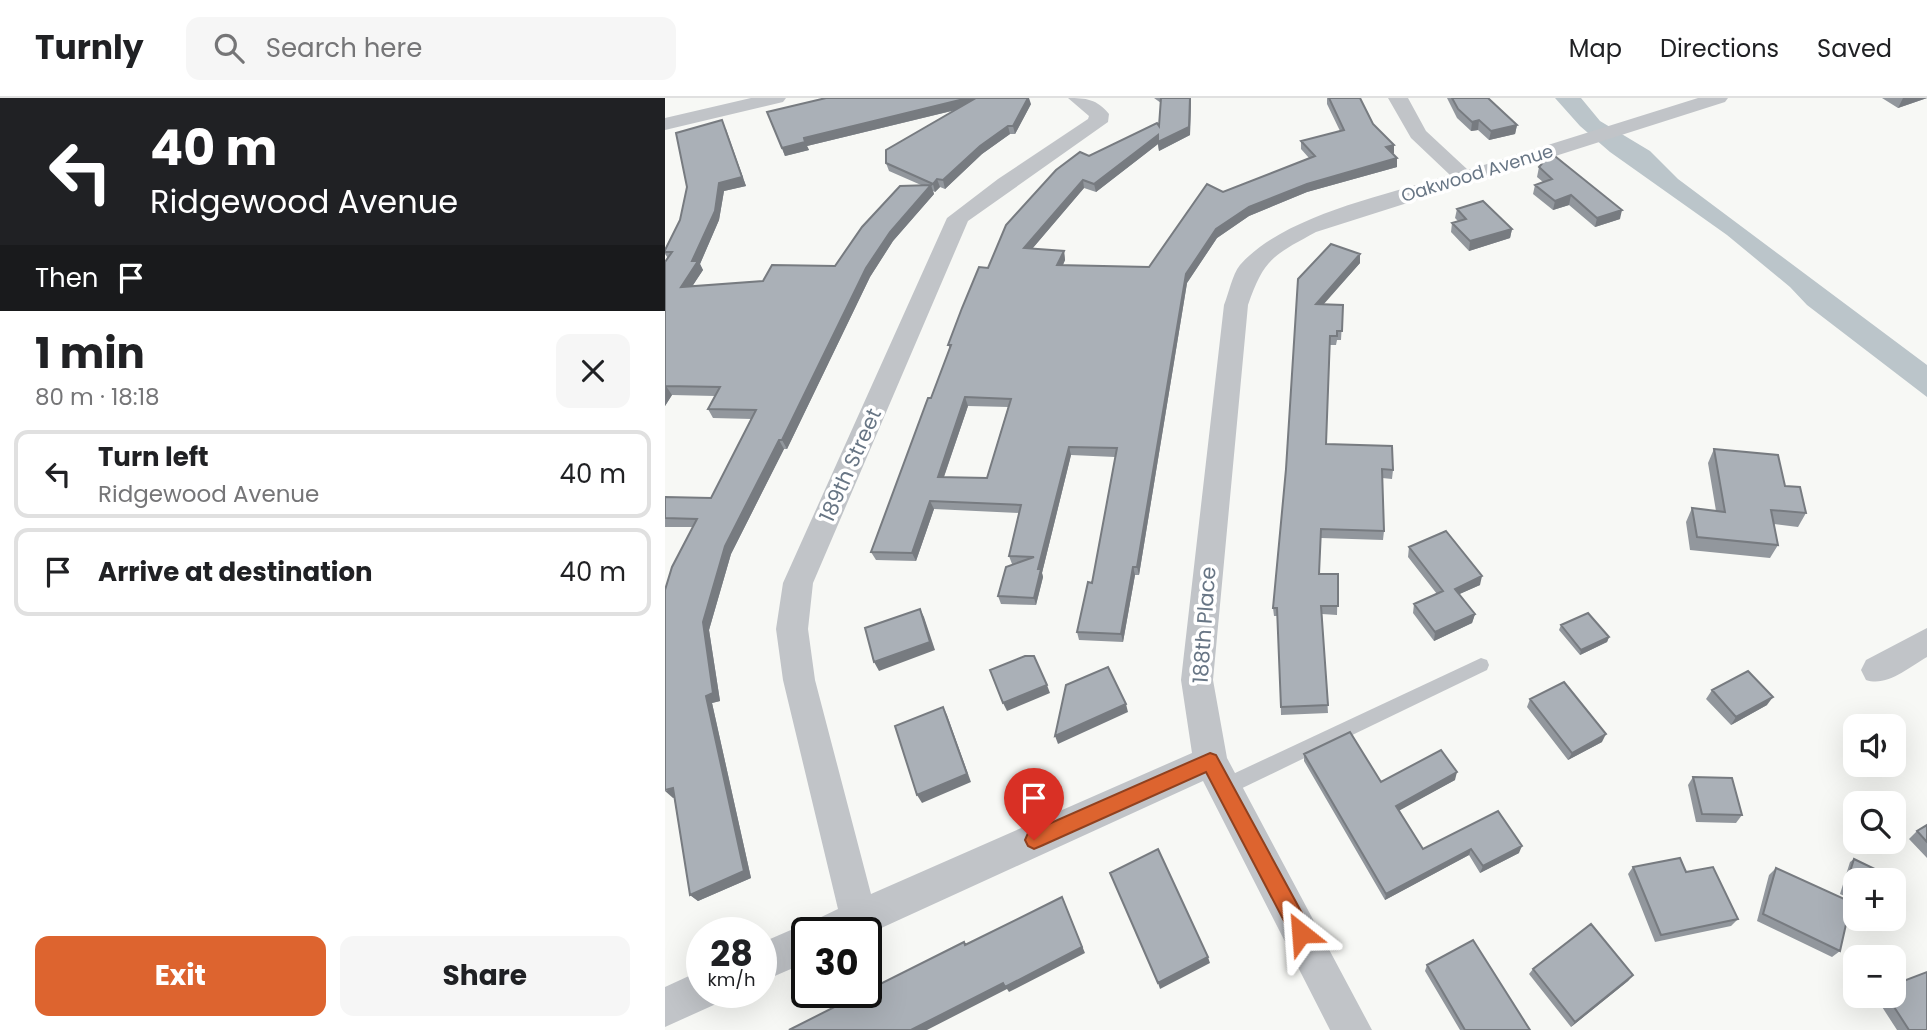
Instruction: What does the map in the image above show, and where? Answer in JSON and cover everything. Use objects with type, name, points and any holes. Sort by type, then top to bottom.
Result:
[{"type":"street","points":[[665,124],[776,98]]},
{"type":"street","name":"189th Street","points":[[842,917],[792,629],[798,583],[958,218],[1005,183],[1098,122],[1098,114],[1078,98]]},
{"type":"street","points":[[1398,98],[1418,134],[1464,177]]},
{"type":"street","name":"Oakwood Avenue","points":[[1248,271],[1272,247],[1308,227],[1718,98]]},
{"type":"street","name":"188th Place","points":[[1248,271],[1236,305],[1197,680],[1217,774],[1352,1030]]},
{"type":"street","points":[[1877,670],[1927,641]]},
{"type":"street","points":[[866,917],[1217,774]]},
{"type":"street","points":[[665,1007],[686,997]]},
{"type":"lane","points":[[1217,774],[1481,665]]},
{"type":"shaded area","points":[[1555,98],[1581,98],[1600,121],[1650,151],[1678,179],[1927,365],[1927,397],[1807,305],[1790,287],[1727,235],[1610,152],[1580,126]]},
{"type":"building","points":[[826,98],[968,98],[804,138],[805,142],[782,148],[767,112]]},
{"type":"building","points":[[976,98],[1028,98],[1013,126],[1008,126],[980,146],[943,180],[937,179],[933,184],[886,163],[886,150]]},
{"type":"building","points":[[1161,98],[1190,98],[1189,127],[1158,142],[1158,135],[1094,184],[1083,180],[1024,248],[1064,251],[1057,265],[1149,267],[1207,184],[1223,192],[1315,156],[1301,141],[1344,130],[1329,98],[1360,98],[1373,124],[1394,145],[1386,147],[1397,158],[1307,184],[1249,207],[1216,229],[1186,274],[1137,567],[1133,567],[1121,634],[1077,632],[1088,582],[1092,583],[1117,448],[1069,447],[1038,569],[1041,569],[1034,598],[998,596],[1006,567],[1034,557],[1009,556],[1021,505],[930,501],[912,553],[871,552],[928,398],[931,398],[951,345],[948,345],[962,308],[979,267],[988,268],[1006,225],[1056,170],[1080,152],[1089,156],[1157,123],[1159,126]],"holes":[[[965,397],[1011,399],[987,478],[938,477]]]},
{"type":"building","points":[[1452,98],[1488,98],[1517,125],[1491,131],[1479,120],[1472,122],[1458,109]]},
{"type":"building","points":[[722,120],[742,177],[719,183],[715,211],[692,261],[698,261],[681,287],[763,281],[772,265],[835,266],[862,227],[900,186],[931,185],[890,232],[866,268],[782,440],[779,440],[725,546],[703,622],[713,693],[706,696],[744,871],[690,895],[673,788],[665,790],[665,590],[672,567],[697,519],[665,518],[665,497],[711,498],[756,410],[708,409],[720,387],[665,388],[665,262],[672,252],[665,250],[680,220],[687,187],[676,133]]},
{"type":"building","points":[[1551,153],[1622,210],[1597,218],[1571,195],[1555,201],[1535,185],[1552,179],[1539,167]]},
{"type":"building","points":[[1483,201],[1512,229],[1470,241],[1452,223],[1466,219],[1457,209]]},
{"type":"building","points":[[1331,244],[1360,254],[1316,304],[1343,305],[1342,331],[1337,331],[1337,336],[1330,336],[1326,444],[1392,446],[1393,470],[1382,469],[1384,531],[1321,529],[1319,574],[1338,574],[1338,606],[1321,606],[1328,705],[1281,707],[1277,608],[1273,608],[1286,469],[1298,279]]},
{"type":"building","points":[[1714,449],[1778,455],[1785,486],[1800,487],[1806,513],[1771,510],[1778,545],[1697,537],[1692,508],[1725,512]]},
{"type":"building","points":[[1446,531],[1482,576],[1455,589],[1475,614],[1435,632],[1414,604],[1443,591],[1409,547]]},
{"type":"building","points":[[920,609],[930,642],[874,662],[865,628]]},
{"type":"building","points":[[1588,613],[1609,637],[1581,650],[1561,625]]},
{"type":"building","points":[[1025,656],[1034,656],[1047,685],[1003,703],[990,670]]},
{"type":"building","points":[[1108,667],[1126,704],[1055,736],[1066,685]]},
{"type":"building","points":[[1748,671],[1773,697],[1736,717],[1712,690]]},
{"type":"building","points":[[1564,682],[1606,734],[1572,753],[1530,699]]},
{"type":"building","points":[[943,707],[967,774],[917,795],[895,726]]},
{"type":"building","points":[[1350,732],[1381,782],[1441,750],[1457,772],[1396,806],[1423,849],[1498,811],[1522,846],[1483,866],[1471,849],[1386,894],[1304,754]]},
{"type":"building","points":[[1693,777],[1732,778],[1742,815],[1702,814]]},
{"type":"building","points":[[1927,825],[1927,842],[1917,831]]},
{"type":"building","points":[[1158,849],[1208,957],[1158,983],[1110,873]]},
{"type":"building","points":[[1680,858],[1686,872],[1713,867],[1738,919],[1661,935],[1633,867]]},
{"type":"building","points":[[1854,859],[1873,868],[1851,868]]},
{"type":"building","points":[[1776,868],[1843,898],[1844,931],[1840,951],[1763,914]]},
{"type":"building","points":[[1062,897],[1082,947],[1005,987],[1003,983],[911,1030],[789,1030],[832,1008],[882,1008],[882,983],[964,942],[965,945]]},
{"type":"building","points":[[1591,924],[1633,975],[1575,1022],[1533,969]]},
{"type":"building","points":[[1473,940],[1530,1030],[1465,1030],[1427,965]]},
{"type":"building","points":[[1927,972],[1927,1030],[1909,1030],[1895,1008],[1906,1008],[1906,980]]},
{"type":"route","points":[[1034,840],[1210,761],[1301,933]]}]
